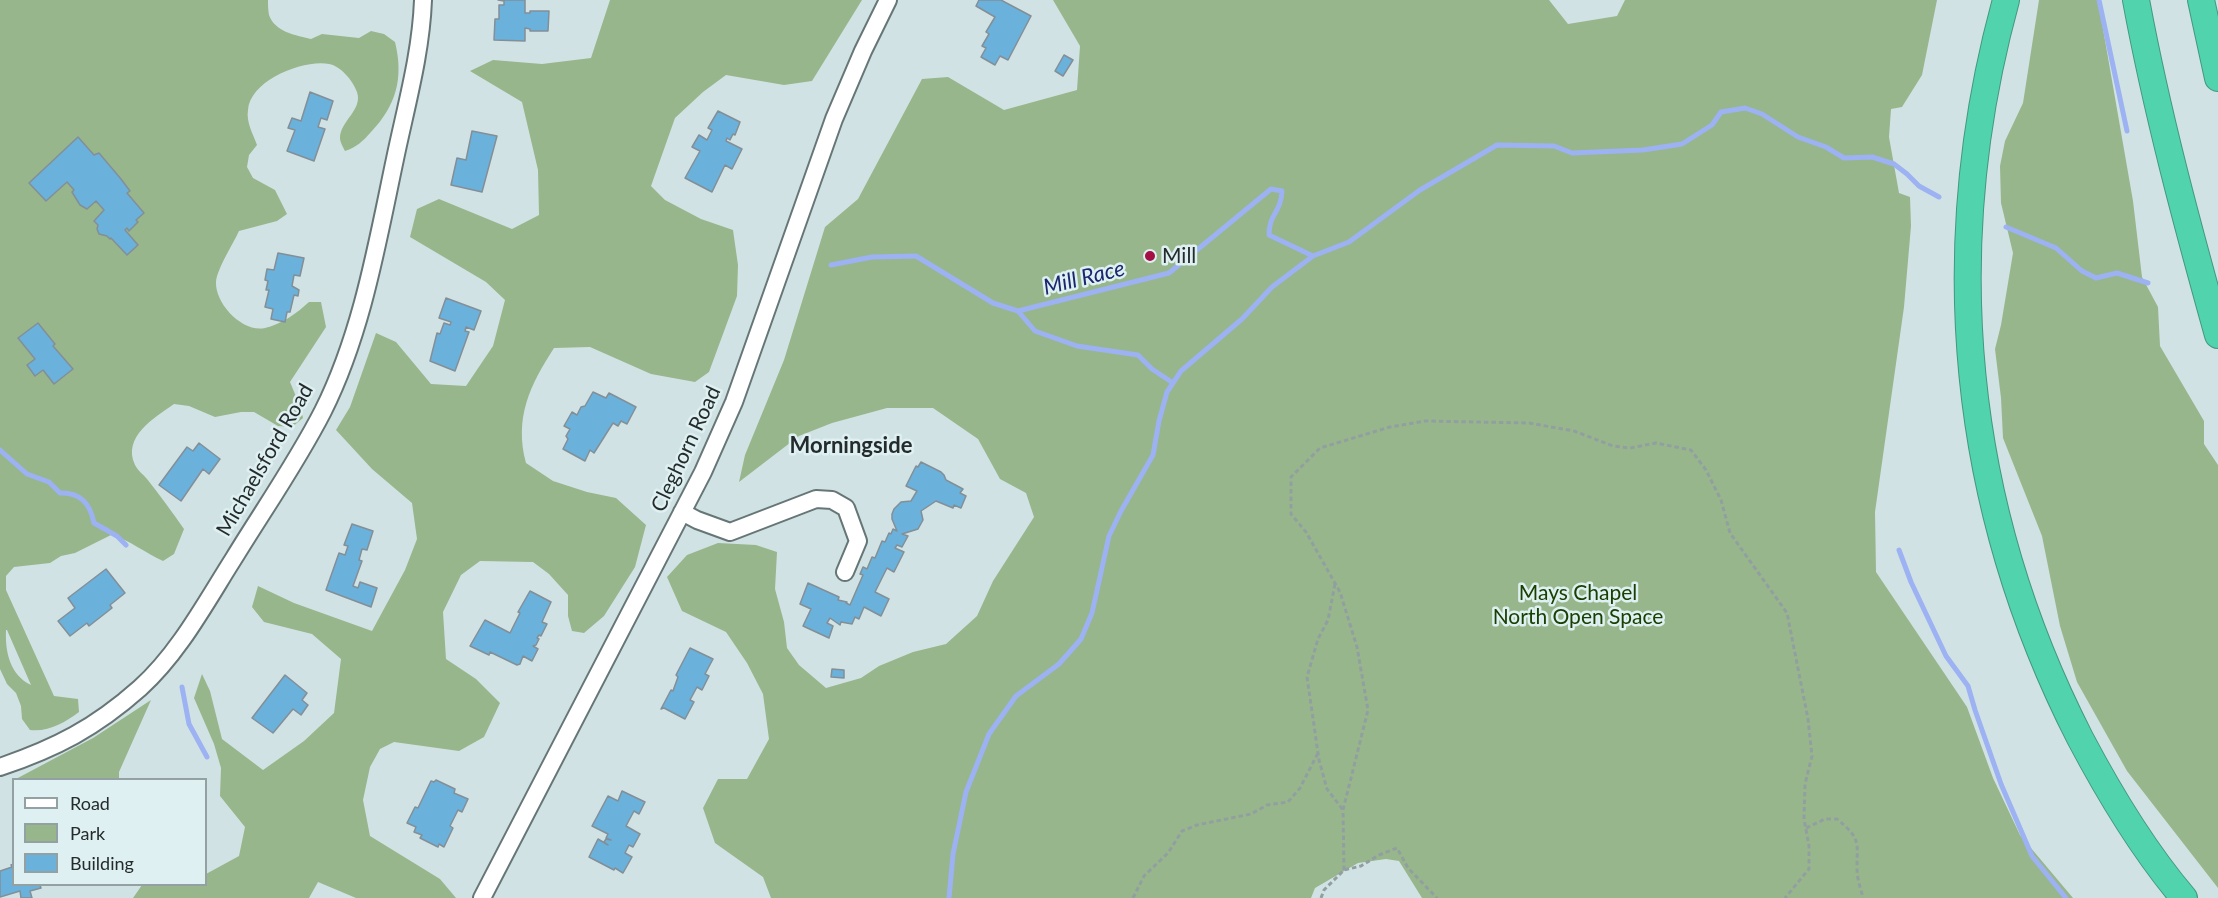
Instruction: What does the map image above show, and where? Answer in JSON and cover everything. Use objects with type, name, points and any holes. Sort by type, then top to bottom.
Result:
[{"type":"highway","points":[[2006,0],[1985,86],[1976,142],[1966,277],[1976,403],[1993,503],[2024,610],[2045,663],[2070,716],[2094,764],[2127,820],[2184,898]]},
{"type":"highway","points":[[2136,0],[2193,249],[2218,335]]},
{"type":"highway","points":[[2201,0],[2218,78]]},
{"type":"street","name":"Michaelsford Road","points":[[0,767],[54,747],[78,735],[104,718],[141,687],[171,653],[199,615],[323,411],[361,310],[415,66],[422,30],[423,0]]},
{"type":"street","name":"Cleghorn Road","points":[[482,898],[682,512],[734,402],[834,120],[863,51],[888,0]]},
{"type":"street","points":[[682,512],[730,532],[816,499],[832,500],[846,508],[858,541],[845,572]]},
{"type":"path","points":[[1344,870],[1343,810],[1368,710],[1357,647],[1340,592],[1306,532],[1291,514],[1291,477],[1320,448],[1390,427],[1425,421],[1529,423],[1574,431],[1613,446],[1630,447],[1656,443],[1691,450],[1706,470],[1721,500],[1730,533],[1787,613],[1808,719],[1812,756],[1805,784],[1809,869],[1785,898]]},
{"type":"path","points":[[1335,584],[1328,620],[1318,639],[1307,677],[1318,753],[1327,789],[1343,810]]},
{"type":"path","points":[[1133,898],[1144,876],[1168,853],[1182,831],[1197,825],[1251,814],[1267,805],[1288,802],[1300,788],[1318,753]]},
{"type":"path","points":[[1806,828],[1825,819],[1837,819],[1850,830],[1858,843],[1857,872],[1863,898]]},
{"type":"path","points":[[1321,898],[1324,890],[1344,870],[1360,866],[1397,848],[1408,868],[1437,898]]},
{"type":"green space","points":[[0,0],[268,0],[269,15],[272,21],[281,29],[292,34],[311,39],[322,34],[359,38],[371,31],[384,34],[395,42],[398,55],[396,91],[380,122],[365,139],[353,148],[345,151],[340,138],[357,104],[357,92],[346,75],[333,65],[318,63],[306,65],[280,74],[258,89],[251,99],[248,110],[249,123],[257,145],[249,155],[247,167],[253,178],[275,190],[287,214],[277,221],[239,231],[219,270],[217,290],[225,308],[232,315],[248,326],[257,328],[265,328],[283,321],[309,302],[321,302],[326,327],[290,382],[303,418],[292,427],[278,426],[254,412],[215,417],[189,406],[174,404],[149,422],[136,437],[132,455],[136,467],[157,491],[184,529],[174,554],[163,561],[111,535],[50,563],[14,567],[6,576],[6,590],[54,696],[78,699],[79,712],[56,726],[44,730],[30,730],[22,719],[21,706],[16,693],[7,684],[0,669]],"holes":[[[7,630],[31,685],[18,675],[10,662]]]},
{"type":"green space","points":[[610,0],[862,0],[812,81],[784,85],[726,75],[703,92],[675,118],[651,186],[665,200],[701,219],[733,230],[738,265],[737,296],[709,372],[695,382],[651,374],[590,347],[554,348],[531,389],[526,402],[522,431],[526,463],[553,481],[616,498],[646,525],[635,567],[604,616],[584,633],[572,631],[568,616],[568,595],[549,574],[533,562],[480,561],[461,575],[443,612],[446,659],[476,679],[500,703],[484,737],[459,751],[394,742],[380,749],[370,767],[363,800],[370,836],[440,879],[456,898],[356,898],[318,882],[309,898],[133,898],[141,886],[207,886],[207,873],[239,856],[245,827],[220,796],[221,768],[214,744],[194,698],[202,674],[210,691],[222,739],[263,770],[304,741],[334,713],[341,659],[312,634],[264,622],[252,607],[258,586],[294,603],[372,631],[405,570],[417,539],[412,503],[372,469],[336,430],[350,407],[376,333],[396,342],[431,384],[466,386],[493,346],[505,300],[486,282],[410,237],[417,209],[439,199],[512,229],[539,215],[538,170],[522,102],[470,71],[493,60],[542,64],[591,58]]},
{"type":"green space","name":"Mays Chapel North Open Space","points":[[1053,0],[1549,0],[1568,24],[1617,16],[1625,0],[1937,0],[1922,75],[1902,107],[1891,109],[1889,137],[1899,193],[1910,197],[1911,226],[1904,307],[1875,512],[1876,572],[1967,707],[1993,778],[2020,835],[2073,898],[1422,898],[1399,861],[1386,859],[1358,863],[1315,888],[1311,898],[771,898],[763,877],[715,843],[703,808],[718,779],[747,779],[769,739],[763,694],[747,663],[726,632],[682,611],[667,577],[687,555],[718,543],[756,545],[777,552],[775,589],[784,622],[787,648],[799,665],[826,688],[861,678],[879,666],[913,652],[946,644],[977,616],[993,581],[1034,517],[1026,493],[1000,479],[978,439],[933,408],[887,408],[832,423],[799,436],[739,482],[745,455],[784,360],[825,227],[858,199],[922,79],[948,77],[1004,110],[1077,90],[1080,46]]},
{"type":"green space","points":[[2039,0],[2098,0],[2133,201],[2142,277],[2158,307],[2160,346],[2204,421],[2204,444],[2218,465],[2218,888],[2127,771],[2077,682],[2060,626],[2042,536],[2003,438],[1995,349],[2013,253],[2001,203],[2000,166],[2005,141],[2023,103]]},
{"type":"green space","points":[[151,700],[119,772],[119,778],[18,778],[93,738]]},
{"type":"building","points":[[498,0],[525,0],[525,13],[549,11],[548,31],[530,31],[525,28],[525,41],[494,40],[495,19],[499,19],[499,5],[504,5],[504,1]]},
{"type":"building","points":[[979,0],[1001,0],[1031,16],[1008,60],[1000,56],[995,65],[981,57],[986,48],[982,46],[989,34],[986,32],[995,17],[976,6]]},
{"type":"building","points":[[1064,55],[1073,60],[1063,76],[1055,71]]},
{"type":"building","points":[[310,92],[333,101],[327,120],[321,118],[318,127],[325,129],[314,161],[287,151],[295,130],[288,128],[292,118],[301,121]]},
{"type":"building","points":[[718,111],[740,122],[735,135],[733,134],[730,140],[727,138],[726,141],[742,149],[732,169],[725,165],[712,192],[685,178],[700,151],[692,147],[699,135],[707,140],[712,130],[708,128]]},
{"type":"building","points":[[472,131],[497,136],[482,192],[451,185],[457,158],[466,160]]},
{"type":"building","points":[[78,137],[94,155],[99,153],[130,191],[127,193],[144,213],[129,231],[127,228],[125,230],[138,245],[127,255],[111,238],[99,234],[98,225],[94,221],[104,210],[96,201],[87,209],[80,205],[72,192],[74,190],[67,182],[46,201],[29,183]]},
{"type":"building","points":[[278,253],[304,258],[300,276],[294,275],[292,286],[299,290],[298,296],[294,295],[285,322],[271,319],[273,309],[265,307],[269,290],[266,290],[268,281],[265,280],[267,269],[274,270]]},
{"type":"building","points":[[446,298],[481,311],[474,330],[466,327],[465,331],[469,332],[455,371],[430,361],[437,333],[440,334],[444,323],[450,325],[451,322],[439,318]]},
{"type":"building","points":[[38,323],[55,344],[53,346],[73,369],[54,384],[43,370],[35,376],[27,365],[35,359],[18,338]]},
{"type":"building","points":[[593,392],[606,398],[609,393],[636,407],[627,424],[621,421],[618,426],[613,423],[594,453],[590,450],[585,461],[563,449],[570,429],[564,426],[572,412],[577,415],[581,407],[585,406]]},
{"type":"building","points":[[199,443],[220,459],[209,474],[203,469],[181,501],[159,485],[187,447],[193,451]]},
{"type":"building","points":[[921,462],[941,472],[946,480],[963,489],[960,493],[966,496],[961,508],[954,505],[953,508],[936,501],[921,511],[923,520],[918,529],[902,534],[908,536],[902,547],[897,545],[895,548],[904,552],[894,572],[887,568],[875,592],[889,599],[881,616],[864,607],[859,619],[855,617],[852,624],[841,622],[840,625],[830,618],[827,623],[833,626],[829,638],[803,626],[811,609],[800,604],[808,583],[839,597],[838,600],[850,605],[863,575],[860,574],[863,567],[867,569],[872,557],[875,558],[882,541],[885,542],[889,533],[891,534],[893,529],[897,531],[892,519],[894,509],[901,502],[911,501],[917,491],[906,486],[916,466],[918,467]]},
{"type":"building","points":[[352,524],[373,531],[367,550],[362,549],[359,560],[362,561],[353,586],[358,588],[360,582],[377,588],[371,607],[326,590],[339,553],[345,555],[348,546],[344,545]]},
{"type":"building","points":[[106,569],[125,593],[110,605],[112,608],[89,626],[87,623],[70,636],[58,621],[75,608],[68,598]]},
{"type":"building","points":[[530,591],[551,602],[542,622],[547,624],[541,636],[537,638],[539,639],[536,645],[533,646],[538,649],[532,661],[523,656],[520,664],[517,665],[490,652],[489,655],[470,646],[485,620],[510,633],[520,613],[518,612]]},
{"type":"building","points":[[690,648],[713,659],[705,674],[709,676],[702,690],[697,687],[690,700],[694,702],[685,719],[664,708],[661,709],[671,690],[673,691],[678,677],[676,675]]},
{"type":"building","points":[[832,669],[844,670],[844,678],[831,677]]},
{"type":"building","points":[[285,675],[307,693],[302,700],[308,705],[301,715],[293,709],[273,733],[252,718]]},
{"type":"building","points":[[436,780],[455,789],[454,793],[468,799],[462,812],[458,810],[450,826],[453,828],[444,847],[439,844],[438,847],[420,838],[422,835],[414,832],[416,827],[407,823],[415,807],[418,808],[431,781]]},
{"type":"building","points":[[622,791],[645,802],[639,814],[634,811],[626,826],[640,834],[633,847],[629,845],[625,853],[632,857],[623,873],[589,857],[598,839],[608,845],[604,842],[606,839],[611,840],[606,838],[608,834],[592,826],[608,796],[618,801]]},
{"type":"building","points":[[12,867],[12,886],[40,886],[41,888],[30,891],[32,898],[21,898],[20,891],[0,897],[0,871]]},
{"type":"waterway","points":[[2099,0],[2127,131]]},
{"type":"waterway","points":[[949,898],[953,854],[966,792],[989,734],[1016,696],[1059,664],[1081,639],[1092,613],[1109,536],[1153,455],[1167,392],[1181,371],[1242,319],[1272,287],[1313,256],[1349,242],[1420,190],[1497,145],[1554,146],[1572,153],[1643,150],[1682,144],[1712,125],[1721,112],[1745,108],[1762,114],[1798,137],[1826,147],[1844,158],[1872,157],[1894,164],[1919,186],[1939,197]]},
{"type":"waterway","name":"Mill Race","points":[[1018,311],[1169,273],[1271,189],[1282,191],[1269,235],[1313,256]]},
{"type":"waterway","points":[[2006,227],[2056,248],[2082,271],[2096,278],[2117,273],[2148,283]]},
{"type":"waterway","points":[[831,265],[872,257],[916,256],[993,303],[1018,311],[1035,331],[1077,346],[1138,355],[1152,369],[1173,383]]},
{"type":"waterway","points":[[0,450],[27,474],[49,482],[60,493],[73,494],[83,500],[90,510],[94,523],[117,536],[126,545]]},
{"type":"waterway","points":[[1899,550],[1911,582],[1946,656],[1968,686],[2001,784],[2032,856],[2066,898]]},
{"type":"waterway","points":[[182,687],[189,724],[207,757]]},
{"type":"place","name":"Mill","points":[[1150,256]]},
{"type":"district","name":"Morningside","points":[[851,446]]}]
